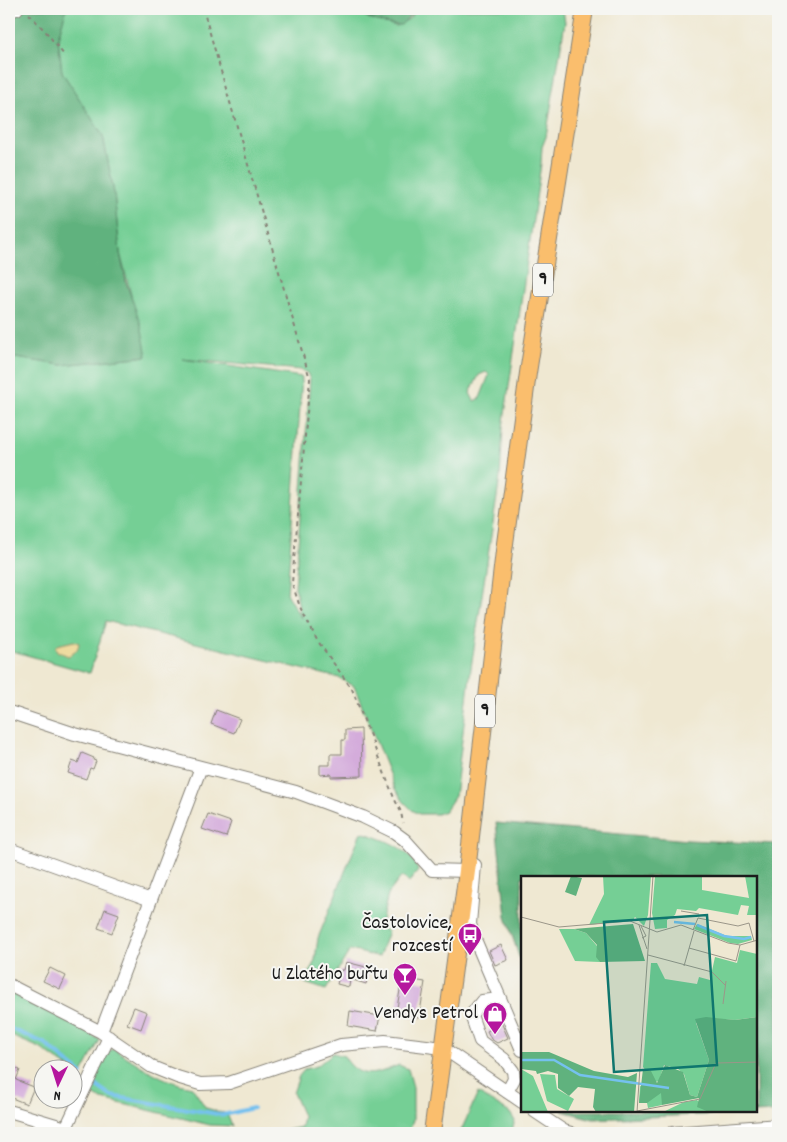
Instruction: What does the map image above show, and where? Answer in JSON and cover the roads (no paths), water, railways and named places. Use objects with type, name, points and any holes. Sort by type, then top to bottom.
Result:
[{"type":"main road","name":"9","points":[[432,1133],[467,870],[504,551],[528,373],[585,9]]},
{"type":"street","points":[[9,11],[17,9]]},
{"type":"street","points":[[9,712],[75,734],[296,792],[394,832],[405,840],[432,870],[467,870]]},
{"type":"street","points":[[484,720],[470,924],[474,938],[521,1048]]},
{"type":"street","points":[[9,1111],[65,1131],[105,1034],[151,900],[201,767]]},
{"type":"street","points":[[9,849],[151,900]]},
{"type":"street","points":[[9,985],[105,1034],[152,1067],[200,1084],[229,1083],[342,1044],[385,1041],[443,1048],[521,1101]]},
{"type":"street","points":[[500,999],[482,1000],[471,1015],[480,1041],[504,1059],[513,1071],[514,1079],[507,1092]]},
{"type":"street","points":[[536,1112],[564,1131],[571,1133]]},
{"type":"street","points":[[672,1133],[778,1125]]},
{"type":"waterway","points":[[9,1028],[44,1043],[65,1060]]},
{"type":"waterway","points":[[94,1084],[111,1096],[223,1115],[253,1108]]},
{"type":"place","name":"Častolovice, rozcestí","points":[[470,956]]},
{"type":"place","name":"U Zlatého buřtu","points":[[405,996]]},
{"type":"place","name":"Vendys Petrol","points":[[495,1035]]}]
